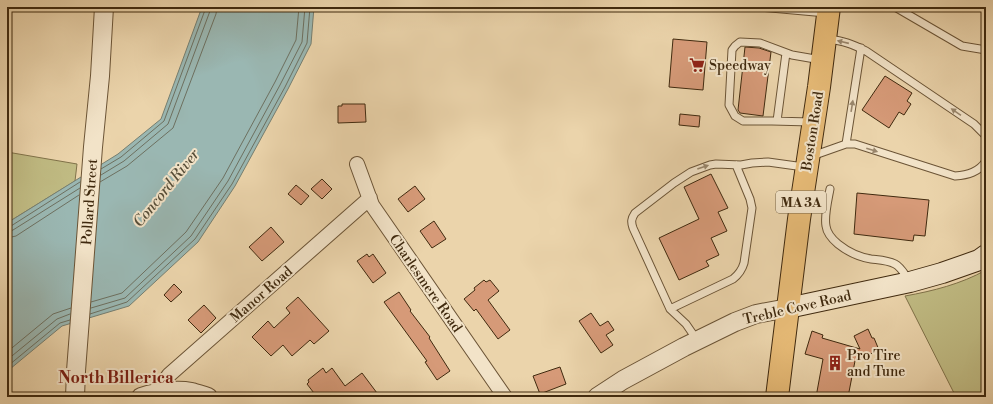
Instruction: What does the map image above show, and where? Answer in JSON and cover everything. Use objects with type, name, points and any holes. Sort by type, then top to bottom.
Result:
[{"type":"main road","name":"Boston Road","points":[[777,397],[799,219],[828,10]]},
{"type":"main road","name":"Treble Cove Road","points":[[788,308],[910,282],[979,260],[986,255]]},
{"type":"street","name":"Pollard Street","points":[[75,397],[104,7]]},
{"type":"street","name":"Charlesmere Road","points":[[357,164],[372,205],[505,397]]},
{"type":"street","name":"Manor Road","points":[[149,395],[370,198]]},
{"type":"street","name":"Treble Cove Road","points":[[597,397],[623,380],[697,340],[735,322],[756,314],[788,308]]},
{"type":"street","points":[[149,395],[172,391],[191,392],[208,397]]},
{"type":"lane","points":[[760,7],[828,10]]},
{"type":"lane","points":[[895,7],[962,46],[986,50]]},
{"type":"lane","points":[[825,39],[843,41],[861,48],[974,124],[986,136]]},
{"type":"lane","points":[[813,123],[743,121],[735,116],[729,105],[732,50],[740,42],[760,42],[792,55],[822,60]]},
{"type":"lane","points":[[846,144],[861,48]]},
{"type":"lane","points":[[777,121],[786,53]]},
{"type":"lane","points":[[697,340],[686,324],[670,309],[631,222],[635,213],[691,172],[716,164],[741,165],[768,162],[807,162],[846,144],[855,144],[955,176],[962,176],[975,171],[986,161]]},
{"type":"lane","points":[[670,309],[733,279],[742,269],[752,208],[750,198],[736,165]]},
{"type":"lane","points":[[830,189],[826,216],[826,226],[829,235],[846,251],[853,255],[885,261],[896,265],[904,272],[910,282]]},
{"type":"shaded area","points":[[7,152],[77,164],[75,181],[7,223]]},
{"type":"shaded area","points":[[986,270],[986,397],[956,397],[905,296],[947,286]]},
{"type":"water","name":"Concord River","points":[[202,7],[314,7],[311,44],[235,186],[198,242],[129,306],[62,326],[10,369],[7,369],[7,223],[118,154],[161,119]]},
{"type":"building","points":[[673,39],[707,42],[703,90],[669,87]]},
{"type":"building","points":[[745,47],[759,48],[771,52],[763,116],[740,113],[738,110]]},
{"type":"building","points":[[885,76],[912,93],[907,101],[911,104],[904,115],[899,112],[889,128],[862,110]]},
{"type":"building","points":[[342,104],[365,104],[366,122],[338,123],[338,106],[342,106]]},
{"type":"building","points":[[680,114],[700,116],[699,127],[679,125]]},
{"type":"building","points":[[711,174],[728,208],[718,212],[727,231],[711,238],[719,255],[706,261],[709,266],[679,280],[659,238],[699,219],[684,187]]},
{"type":"building","points":[[322,179],[332,189],[322,199],[311,189]]},
{"type":"building","points":[[296,185],[309,196],[301,205],[288,194]]},
{"type":"building","points":[[415,186],[425,199],[408,212],[398,199]]},
{"type":"building","points":[[857,193],[929,200],[925,236],[914,235],[913,241],[854,234]]},
{"type":"building","points":[[434,221],[446,239],[432,248],[420,231]]},
{"type":"building","points":[[271,227],[284,242],[262,261],[249,247]]},
{"type":"building","points":[[367,254],[369,257],[373,254],[386,273],[373,283],[357,261]]},
{"type":"building","points":[[484,280],[486,282],[490,280],[499,291],[488,300],[510,330],[498,339],[476,309],[474,311],[464,299]]},
{"type":"building","points":[[174,284],[182,292],[171,302],[164,295]]},
{"type":"building","points":[[399,292],[411,310],[410,311],[430,337],[429,338],[450,371],[437,380],[425,362],[427,361],[384,302]]},
{"type":"building","points":[[298,297],[329,331],[314,344],[310,340],[292,356],[283,345],[271,356],[252,337],[268,321],[274,328],[290,313],[286,308]]},
{"type":"building","points":[[204,305],[216,318],[201,333],[188,320]]},
{"type":"building","points":[[591,313],[600,326],[608,321],[614,330],[606,335],[613,345],[601,353],[579,321]]},
{"type":"building","name":"Pro Tire and Tune","points":[[868,329],[879,350],[855,361],[848,397],[816,397],[823,359],[805,354],[812,331],[823,335],[822,338],[860,349],[854,336]]},
{"type":"building","points":[[560,367],[566,384],[540,394],[533,376]]},
{"type":"building","points":[[323,368],[326,373],[332,368],[345,386],[362,373],[380,397],[317,397],[307,384],[309,382],[308,380]]},
{"type":"place","name":"Speedway","points":[[697,65]]},
{"type":"place","name":"Pro Tire and Tune","points":[[835,363]]},
{"type":"district","name":"North Billerica","points":[[116,377]]}]
